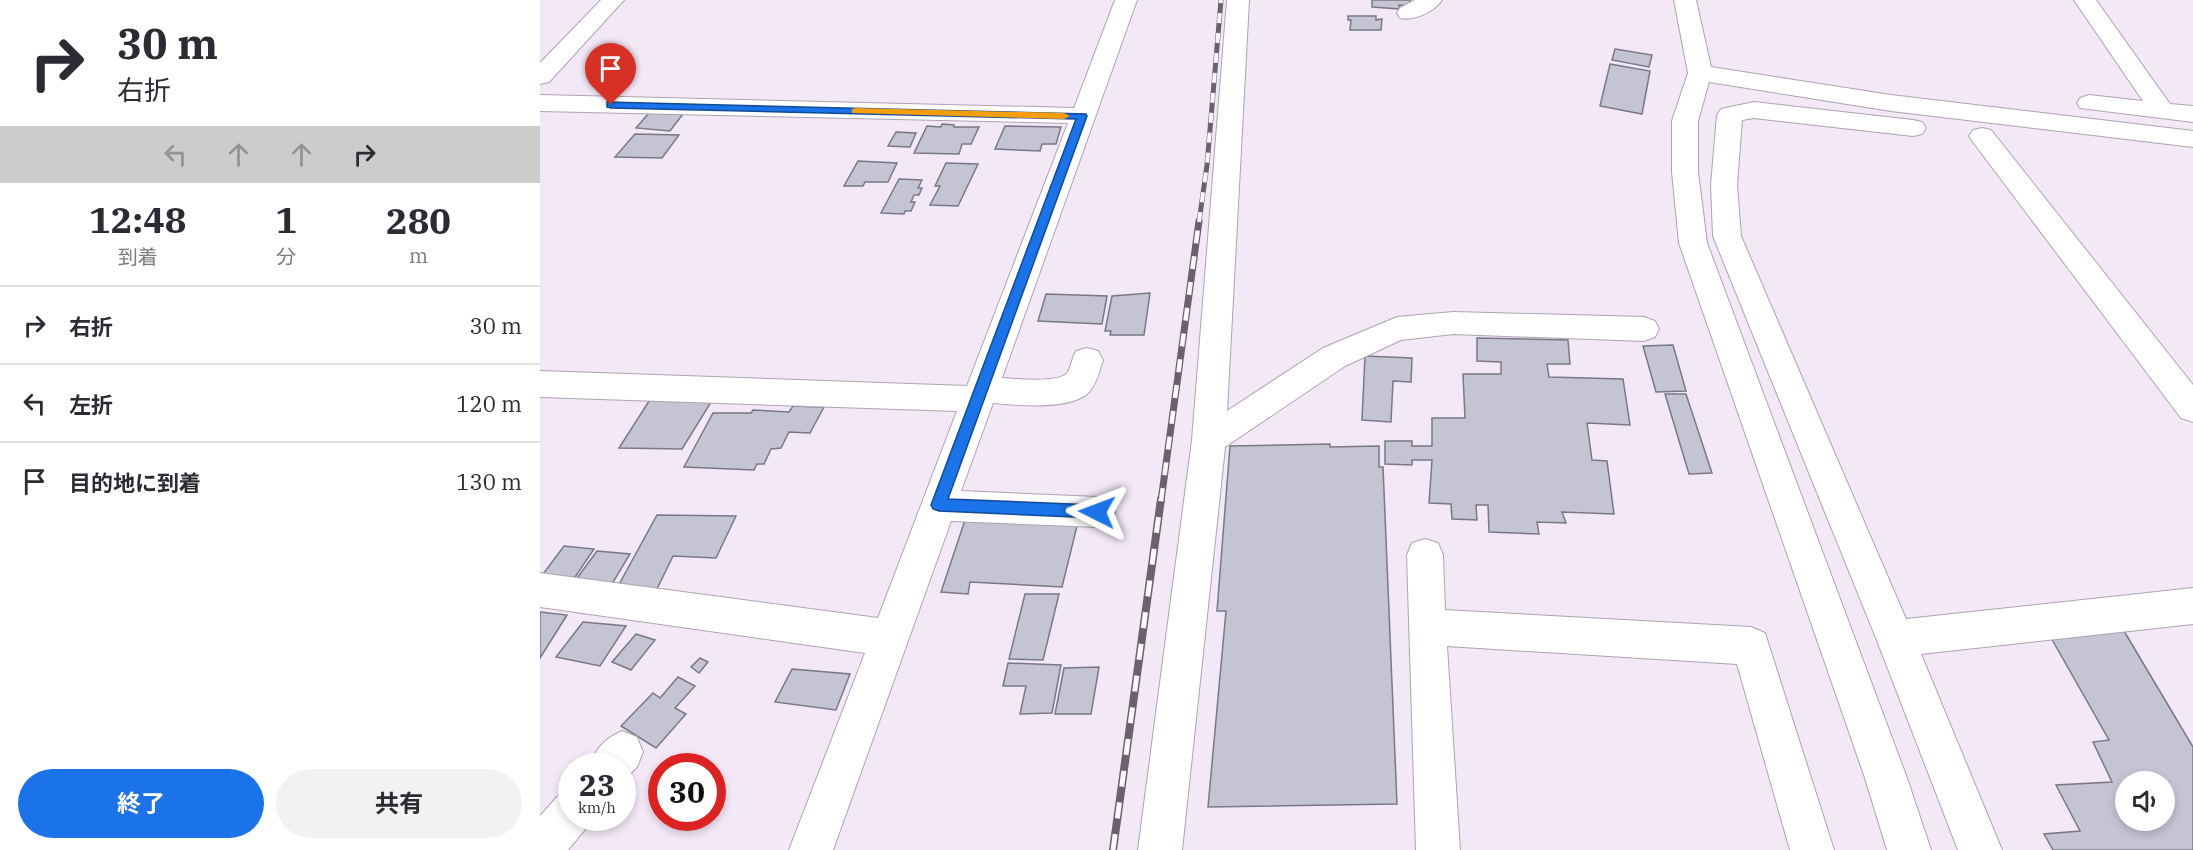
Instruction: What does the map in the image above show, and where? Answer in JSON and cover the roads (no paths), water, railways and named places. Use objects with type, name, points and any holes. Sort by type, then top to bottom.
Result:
[{"type":"street","points":[[540,77],[613,0]]},
{"type":"street","points":[[811,850],[1126,0]]},
{"type":"street","points":[[1160,850],[1209,440],[1238,0]]},
{"type":"street","points":[[1408,13],[1431,0]]},
{"type":"street","points":[[1685,0],[1698,61],[1686,121],[1685,172],[1693,243],[1886,778],[1909,850]]},
{"type":"street","points":[[2085,0],[2162,111]]},
{"type":"street","points":[[1698,61],[1791,68],[1886,79]]},
{"type":"street","points":[[1698,61],[1890,103],[2193,139]]},
{"type":"street","points":[[2063,100],[2193,114]]},
{"type":"street","points":[[540,103],[1082,116]]},
{"type":"street","points":[[1980,850],[1895,638],[1727,236],[1724,185],[1730,115],[1754,110],[2193,159]]},
{"type":"street","points":[[1982,136],[2193,409]]},
{"type":"street","points":[[1209,440],[1334,357],[1397,329],[1453,322],[1644,329]]},
{"type":"street","points":[[540,384],[979,395],[1060,391],[1075,385],[1081,379],[1087,360]]},
{"type":"street","points":[[939,505],[1097,512]]},
{"type":"street","points":[[1425,555],[1438,850]]},
{"type":"street","points":[[540,590],[890,638]]},
{"type":"street","points":[[1895,638],[2193,606]]},
{"type":"street","points":[[1427,627],[1751,646],[1812,850]]},
{"type":"street","points":[[540,850],[558,829]]},
{"type":"railway","points":[[1199,222],[1207,165],[1221,0]]},
{"type":"railway","points":[[1161,501],[1199,221]]},
{"type":"railway","points":[[1113,850],[1161,499]]}]
